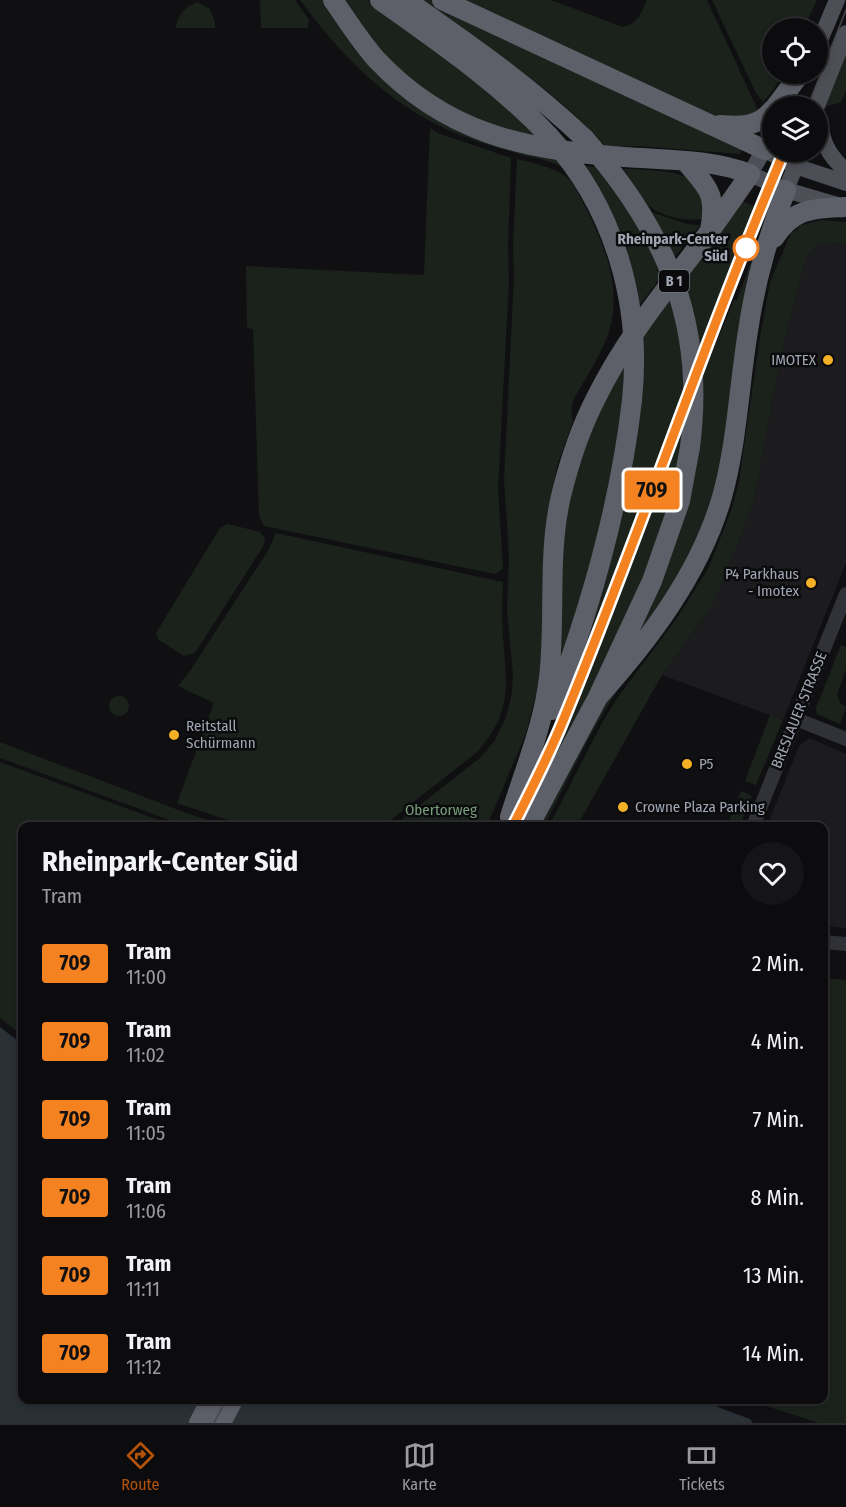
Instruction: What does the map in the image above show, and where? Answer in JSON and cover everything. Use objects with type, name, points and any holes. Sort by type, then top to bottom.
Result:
[{"type":"highway","points":[[333,0],[356,34],[395,77],[440,111],[465,124],[520,144],[550,150],[685,161],[730,167],[750,174],[622,352],[595,399],[576,446],[555,529],[549,679],[537,731],[507,822]]},
{"type":"highway","points":[[380,0],[486,78],[549,136],[570,160],[593,196],[612,237],[627,286],[634,337],[632,400],[616,497],[595,578],[560,689],[507,822]]},
{"type":"highway","name":"B 1","points":[[406,0],[533,91],[585,139],[609,166],[643,214],[666,260],[684,313],[692,362],[694,409],[690,447],[674,521],[645,596],[598,697],[531,822]]},
{"type":"highway","points":[[442,0],[713,124],[762,141]]},
{"type":"highway","points":[[784,96],[794,84]]},
{"type":"highway","points":[[713,124],[745,126],[758,123],[762,119]]},
{"type":"highway","points":[[685,161],[705,184],[711,198],[714,210],[709,232]]},
{"type":"highway","points":[[598,697],[621,671],[665,612],[698,558],[712,528],[730,461],[748,329],[778,182]]},
{"type":"highway","points":[[765,249],[782,225],[793,216],[803,211],[845,208]]},
{"type":"highway","points":[[199,1423],[210,1404]]},
{"type":"highway","points":[[221,1423],[232,1404]]},
{"type":"main road","points":[[828,21],[837,0]]},
{"type":"main road","points":[[822,96],[846,33]]},
{"type":"main road","points":[[828,151],[846,171]]},
{"type":"main road","points":[[762,154],[750,174],[778,182],[845,208]]},
{"type":"main road","points":[[773,162],[778,182]]},
{"type":"main road","points":[[778,182],[795,162]]},
{"type":"main road","points":[[804,162],[846,183]]},
{"type":"street","name":"BRESLAUER STRASSE","points":[[755,822],[846,594]]},
{"type":"street","points":[[796,719],[846,739]]},
{"type":"street","points":[[828,942],[846,944]]},
{"type":"shaded area","points":[[826,241],[846,245],[846,563],[783,720],[662,675],[714,603],[753,505],[783,345],[807,256],[812,248]]},
{"type":"shaded area","points":[[809,738],[846,754],[846,928],[828,926],[828,822],[769,822],[799,746]]},
{"type":"shaded area","points":[[0,1027],[18,1041],[18,1404],[710,1404],[750,1419],[753,1423],[0,1423]]},
{"type":"green space","points":[[260,0],[295,0],[309,20],[308,28],[261,28]]},
{"type":"green space","points":[[300,0],[326,0],[370,60],[525,152],[558,161],[566,170],[549,161],[477,141],[420,115],[375,83],[355,64],[335,44]]},
{"type":"green space","points":[[339,0],[368,0],[402,23],[481,81],[543,142],[485,127],[405,79]]},
{"type":"green space","points":[[417,0],[431,0],[745,146],[740,154],[641,146],[606,147],[586,125],[540,86],[492,50]]},
{"type":"green space","points":[[453,0],[551,0],[623,27],[636,21],[647,0],[707,0],[757,108],[754,117],[713,116]]},
{"type":"green space","points":[[712,0],[817,0],[809,18],[762,18],[762,84],[777,84],[768,96],[762,96],[762,101],[756,93]]},
{"type":"green space","points":[[197,2],[210,9],[215,28],[176,28],[182,12]]},
{"type":"green space","points":[[846,50],[846,91],[841,102],[828,106],[828,99]]},
{"type":"green space","points":[[430,128],[438,133],[511,158],[509,280],[498,488],[503,569],[495,574],[264,526],[259,516],[253,329],[247,328],[246,266],[424,275]]},
{"type":"green space","name":"Obertorweg","points":[[517,159],[543,166],[568,178],[594,225],[606,256],[613,288],[612,319],[606,341],[573,401],[571,411],[573,421],[557,466],[546,525],[543,561],[543,633],[538,685],[526,733],[489,822],[398,822],[480,758],[494,742],[506,717],[512,694],[513,673],[507,612],[509,556],[504,480],[514,278],[513,246]]},
{"type":"green space","points":[[584,166],[599,167],[637,222],[663,274],[639,306]]},
{"type":"green space","points":[[623,169],[656,170],[690,179],[698,186],[702,194],[704,218],[684,219],[655,210],[647,205]]},
{"type":"green space","points":[[742,201],[756,207],[699,355],[682,278]]},
{"type":"green space","points":[[651,212],[687,224],[700,225],[674,258]]},
{"type":"green space","points":[[821,220],[846,222],[846,245],[834,242],[824,243],[815,247],[807,256],[783,345],[753,505],[714,603],[662,675],[579,822],[551,822],[603,721],[618,697],[677,618],[709,567],[732,508],[739,481],[770,282],[790,235],[801,225]]},
{"type":"green space","points":[[791,222],[793,224],[780,242],[769,270],[760,306],[735,483],[725,519],[702,570],[683,603],[628,674],[605,710],[546,822],[543,822],[599,713],[683,596],[716,534],[732,484],[737,457],[757,306],[766,271],[777,242]]},
{"type":"green space","points":[[754,253],[720,480],[684,572],[622,658],[643,615],[701,380],[734,300],[737,300]]},
{"type":"green space","points":[[670,295],[680,340],[685,393],[571,694],[522,805],[545,751],[573,672],[643,379],[643,331]]},
{"type":"green space","points":[[626,356],[621,424],[597,545],[556,682],[560,570],[569,495],[601,403]]},
{"type":"green space","points":[[684,425],[673,494],[653,560],[613,648],[530,809],[592,667]]},
{"type":"green space","points":[[228,524],[260,532],[265,538],[264,545],[195,653],[184,656],[159,640],[156,633],[220,528]]},
{"type":"green space","points":[[276,533],[503,582],[502,624],[506,685],[502,711],[496,724],[477,752],[388,822],[233,822],[177,803],[214,703],[178,686],[269,549]]},
{"type":"green space","points":[[841,645],[846,647],[846,669],[837,695],[841,704],[846,707],[840,724],[817,714],[816,708]]},
{"type":"green space","points":[[119,696],[126,699],[129,706],[126,713],[119,716],[112,713],[109,706],[112,699]]},
{"type":"green space","points":[[770,715],[783,720],[756,785],[745,781]]},
{"type":"green space","points":[[0,742],[214,822],[175,822],[0,758]]},
{"type":"green space","points":[[0,762],[164,822],[18,822],[18,1032],[0,1018]]},
{"type":"green space","points":[[741,791],[752,796],[742,822],[729,822]]},
{"type":"green space","points":[[828,978],[846,980],[846,1423],[819,1423],[760,1404],[828,1404]]},
{"type":"tram line","points":[[812,96],[846,10]]},
{"type":"tram line","name":"709","points":[[515,822],[559,730],[586,664],[669,444],[780,162]]},
{"type":"tram line","points":[[521,822],[591,665],[673,446],[786,162]]},
{"type":"tram line","points":[[214,1423],[224,1404]]},
{"type":"place","name":"Rheinpark-Center Süd","points":[[746,248]]},
{"type":"place","name":"IMOTEX","points":[[828,360]]},
{"type":"place","name":"P4 Parkhaus - Imotex","points":[[811,583]]},
{"type":"place","name":"Reitstall Schürmann","points":[[174,735]]},
{"type":"place","name":"P5","points":[[687,764]]},
{"type":"place","name":"Crowne Plaza Parking","points":[[623,807]]}]
